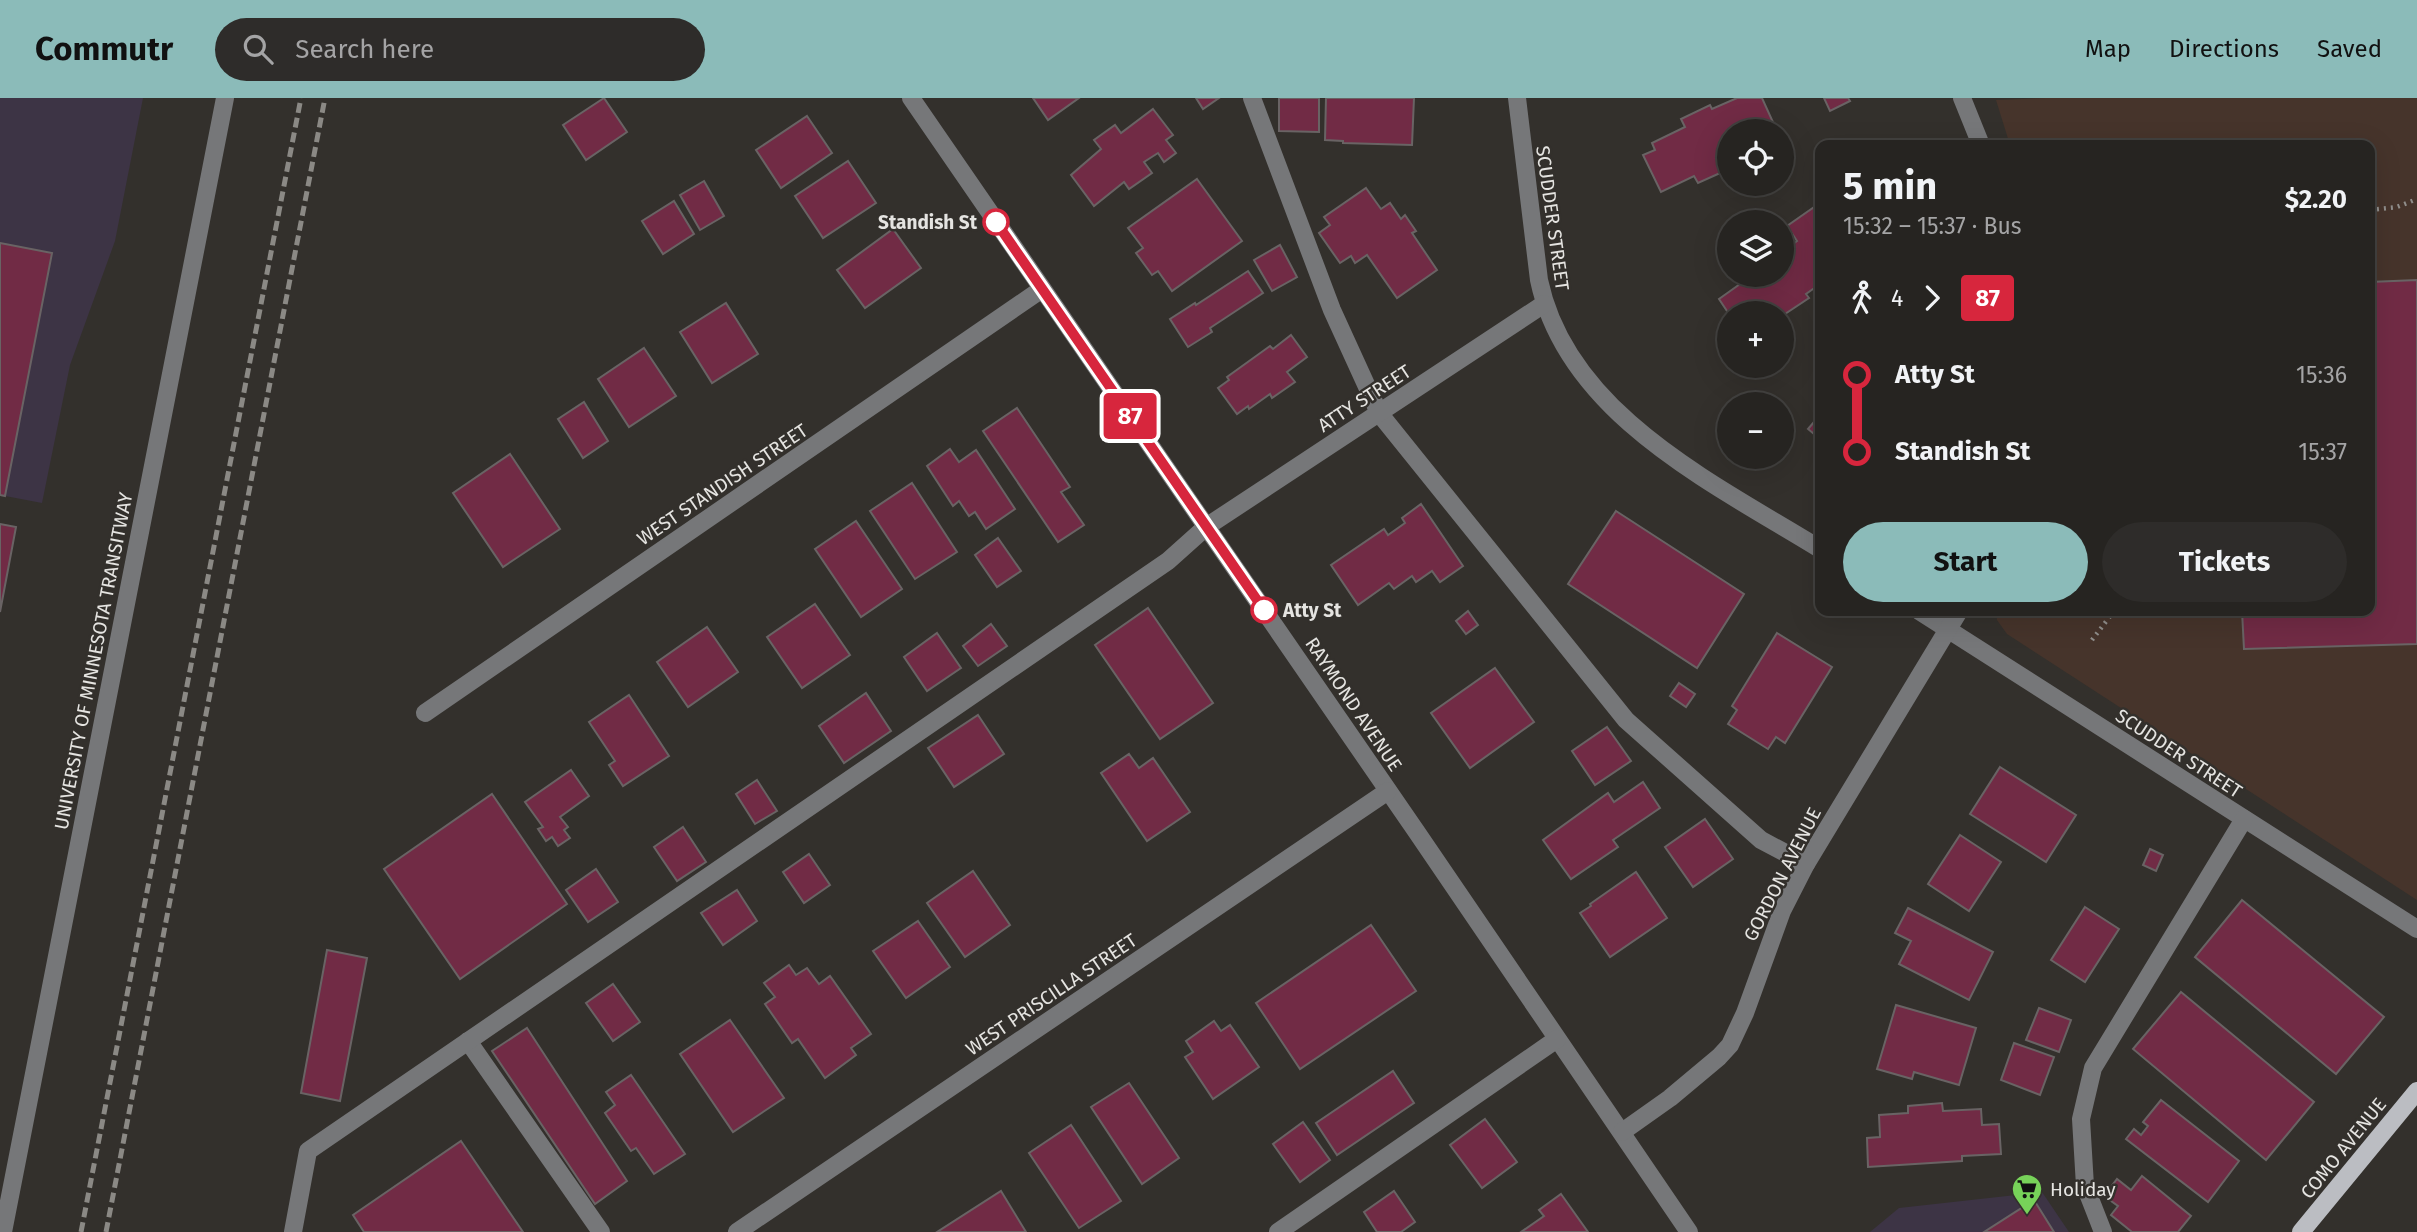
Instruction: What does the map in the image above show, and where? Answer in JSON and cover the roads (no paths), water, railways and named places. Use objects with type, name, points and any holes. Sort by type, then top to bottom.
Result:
[{"type":"main road","name":"COMO AVENUE","points":[[2301,1232],[2417,1091]]},
{"type":"street","name":"UNIVERSITY OF MINNESOTA TRANSITWAY","points":[[3,1232],[225,98]]},
{"type":"street","name":"RAYMOND AVENUE","points":[[911,98],[1689,1232]]},
{"type":"street","points":[[1252,98],[1332,310],[1379,413],[1626,720],[1761,840],[1807,864]]},
{"type":"street","name":"SCUDDER STREET","points":[[1517,98],[1534,256],[1544,304],[1577,366],[1598,394],[1636,430],[1696,472],[1815,546]]},
{"type":"street","points":[[1963,101],[1979,140]]},
{"type":"street","name":"WEST STANDISH STREET","points":[[425,713],[1042,289]]},
{"type":"street","name":"ATTY STREET","points":[[293,1232],[308,1151],[1168,561],[1206,527],[1544,304]]},
{"type":"street","name":"SCUDDER STREET","points":[[1927,616],[2417,929]]},
{"type":"street","name":"GORDON AVENUE","points":[[1622,1132],[1670,1098],[1730,1045],[1782,911],[1807,864],[1956,616]]},
{"type":"street","name":"WEST PRISCILLA STREET","points":[[737,1232],[1388,791]]},
{"type":"street","points":[[2103,1232],[2085,1186],[2084,1173],[2081,1119],[2093,1068],[2244,820]]},
{"type":"street","points":[[1278,1232],[1557,1039]]},
{"type":"street","points":[[468,1041],[601,1232]]},
{"type":"railway","points":[[81,1232],[301,98]]},
{"type":"railway","points":[[106,1232],[325,98]]},
{"type":"place","name":"Standish St","points":[[996,222]]},
{"type":"place","name":"Atty St","points":[[1264,610]]},
{"type":"place","name":"Holiday","points":[[2027,1216]]}]
